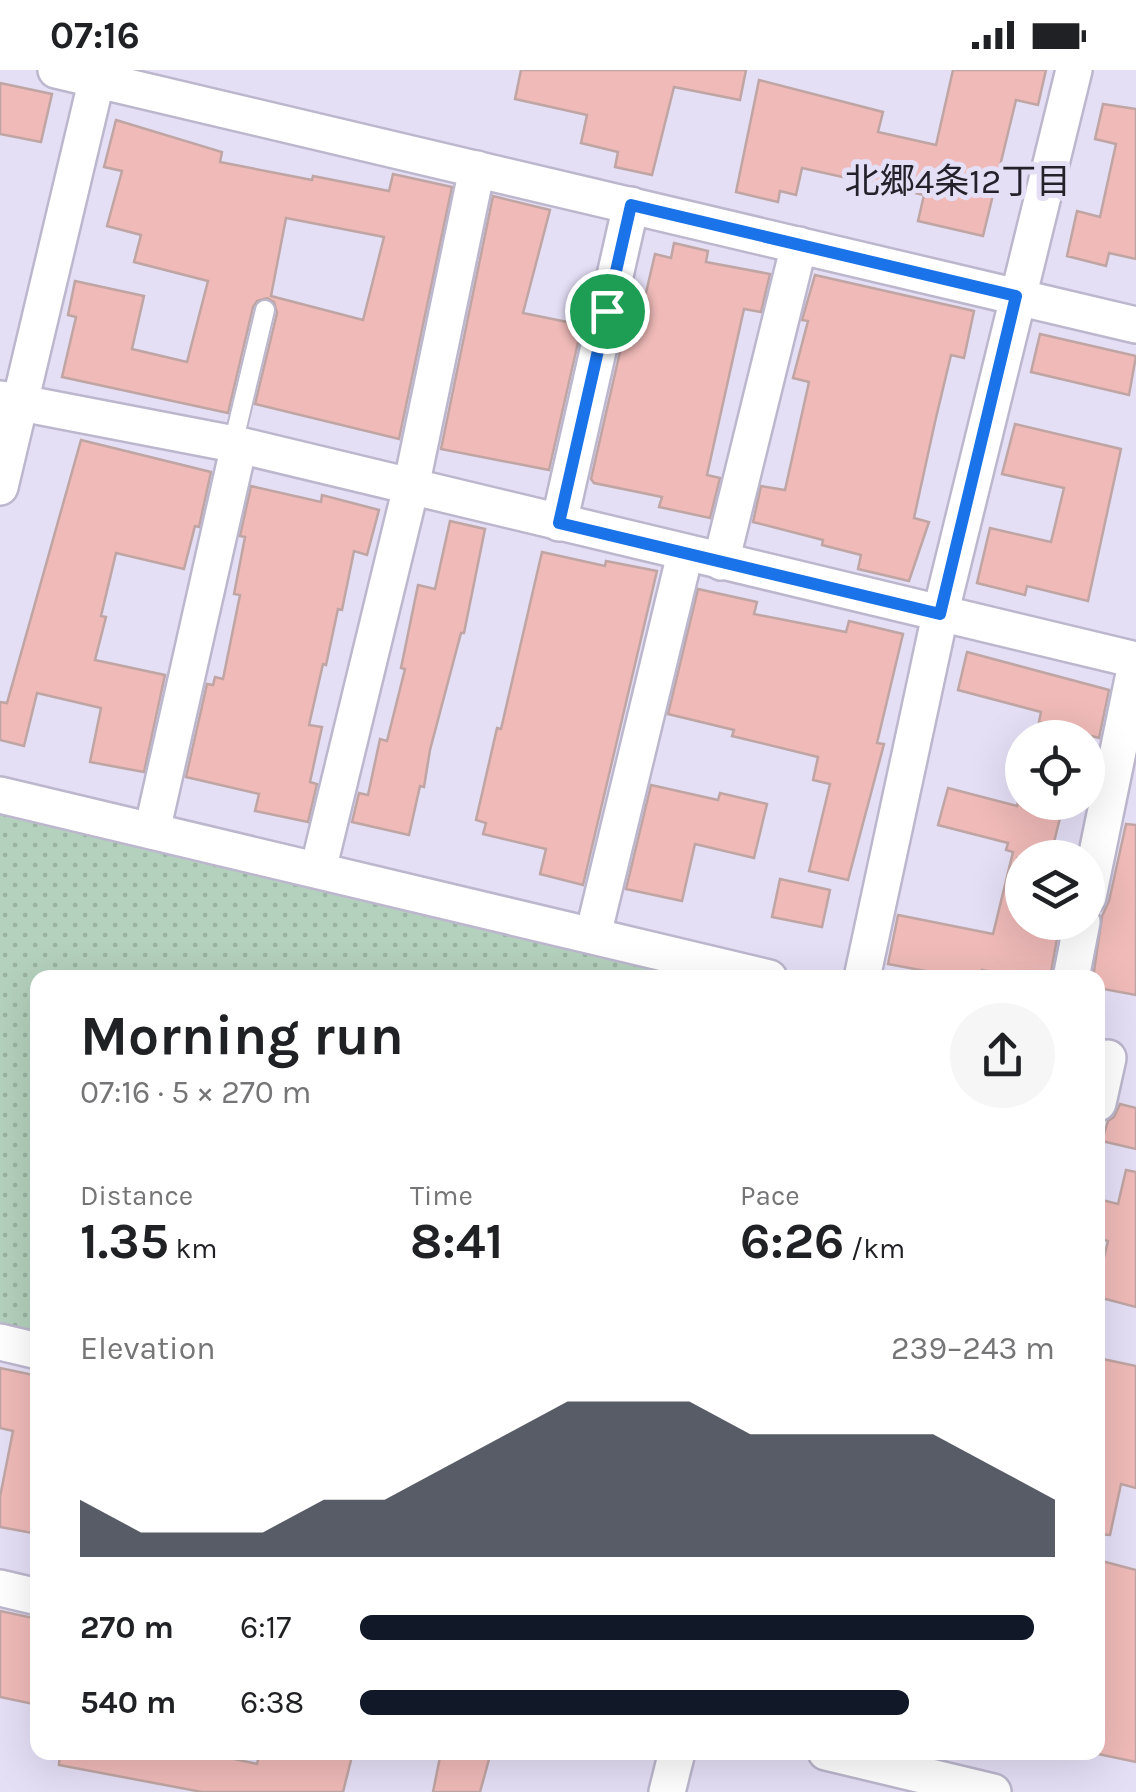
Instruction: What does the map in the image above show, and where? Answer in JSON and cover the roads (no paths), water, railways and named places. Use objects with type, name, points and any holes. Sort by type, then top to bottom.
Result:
[{"type":"street","points":[[56,70],[98,75],[1136,325]]},
{"type":"street","points":[[864,970],[940,614],[1074,70]]},
{"type":"street","points":[[0,487],[10,402],[98,75]]},
{"type":"street","points":[[318,870],[411,487],[477,168]]},
{"type":"street","points":[[559,523],[631,205]]},
{"type":"street","points":[[721,562],[800,245]]},
{"type":"street","points":[[10,402],[236,445],[1136,662],[1100,840]]},
{"type":"street","points":[[152,831],[236,445]]},
{"type":"street","points":[[592,935],[685,554]]},
{"type":"street","points":[[0,795],[735,970]]},
{"type":"street","points":[[1073,970],[1078,940]]},
{"type":"street","points":[[1105,1084],[1114,1059]]},
{"type":"street","points":[[0,1342],[30,1349]]},
{"type":"street","points":[[0,1588],[30,1595]]},
{"type":"street","points":[[667,1792],[675,1760]]},
{"type":"street","points":[[894,1760],[937,1765],[993,1792]]},
{"type":"lane","points":[[236,445],[265,310]]},
{"type":"district","name":"北郷4条12丁目","points":[[958,181]]}]
